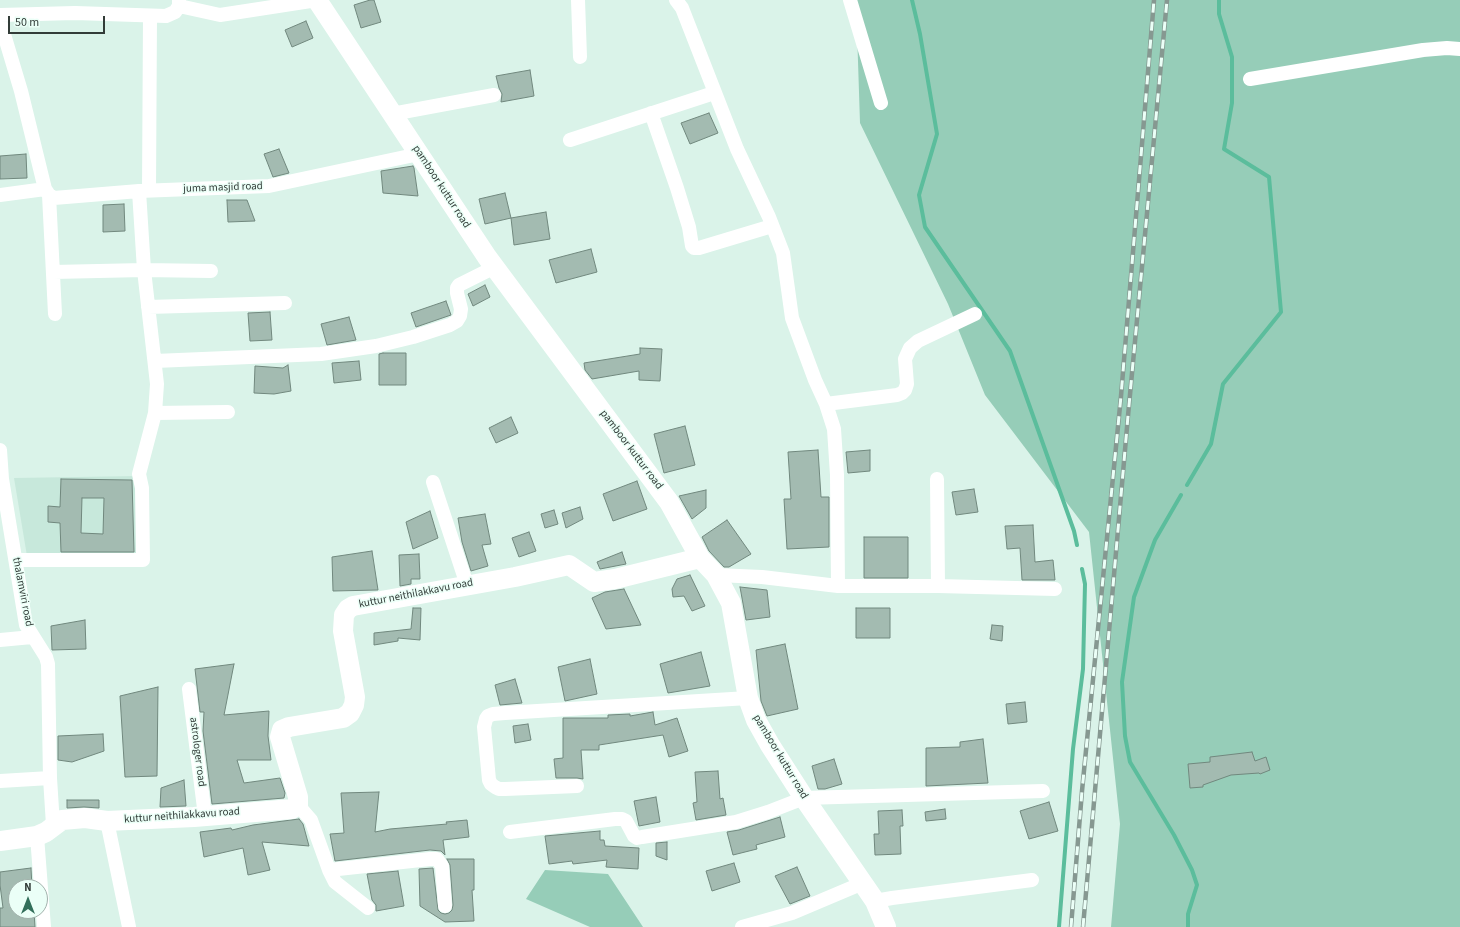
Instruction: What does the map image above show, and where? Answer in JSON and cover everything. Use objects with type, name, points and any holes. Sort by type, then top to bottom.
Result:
[{"type":"main road","name":"pamboor kuttur road","points":[[317,0],[495,267],[669,502],[700,558],[716,576],[731,603],[748,698],[756,720],[804,798],[875,901],[886,927]]},
{"type":"main road","name":"kuttur neithilakkavu road","points":[[0,841],[37,836],[46,832],[62,820],[85,818],[107,821],[205,816],[292,809],[298,805],[298,797],[280,738],[282,730],[289,727],[343,718],[350,713],[354,706],[355,697],[343,631],[344,615],[348,609],[353,606],[515,577],[568,565],[594,582],[615,579],[700,558]]},
{"type":"street","points":[[0,15],[75,13],[166,16],[175,12],[179,3],[220,15],[317,0]]},
{"type":"street","points":[[578,0],[580,57]]},
{"type":"street","points":[[676,0],[682,8],[737,149],[783,253],[792,318],[815,380],[826,404],[834,429],[837,475],[838,586]]},
{"type":"street","points":[[850,0],[881,103]]},
{"type":"street","points":[[16,560],[143,560],[142,488],[139,474],[155,413],[157,397],[155,361],[144,270],[144,190],[150,16]]},
{"type":"street","points":[[0,21],[21,92],[47,192],[55,314]]},
{"type":"street","points":[[1250,79],[1423,50],[1447,48],[1460,49]]},
{"type":"street","points":[[570,140],[714,93]]},
{"type":"street","points":[[392,114],[494,95]]},
{"type":"street","points":[[651,113],[677,188],[689,227],[692,246],[694,248],[699,248],[772,226]]},
{"type":"street","name":"juma masjid road","points":[[0,195],[47,192],[54,198],[144,190],[269,186],[419,154]]},
{"type":"street","points":[[155,361],[321,354],[376,346],[413,337],[450,325],[457,321],[460,316],[461,309],[457,293],[457,288],[459,285],[495,267]]},
{"type":"street","points":[[53,272],[144,270],[211,271]]},
{"type":"street","points":[[148,306],[285,303]]},
{"type":"street","points":[[826,404],[902,393],[906,390],[906,359],[910,348],[918,341],[975,314]]},
{"type":"street","points":[[155,413],[228,412]]},
{"type":"street","name":"thalamviri road","points":[[0,450],[2,480],[26,625],[32,637],[46,657],[48,664],[50,778],[54,825]]},
{"type":"street","points":[[937,480],[938,586]]},
{"type":"street","points":[[433,482],[467,585]]},
{"type":"street","points":[[716,576],[762,577],[838,586],[938,586],[1055,589]]},
{"type":"street","points":[[0,640],[32,637]]},
{"type":"street","name":"astrologer road","points":[[189,689],[205,816]]},
{"type":"street","points":[[577,786],[505,790],[499,789],[491,784],[489,780],[484,727],[488,716],[505,713],[748,698]]},
{"type":"street","points":[[0,781],[50,778]]},
{"type":"street","points":[[510,832],[622,819],[626,821],[634,836],[637,838],[736,822],[768,812],[804,798],[1043,791]]},
{"type":"street","points":[[298,805],[311,820],[329,870],[335,882],[368,908]]},
{"type":"street","points":[[107,821],[130,927]]},
{"type":"street","points":[[37,836],[44,927]]},
{"type":"street","points":[[329,870],[436,859],[442,866],[445,906]]},
{"type":"street","points":[[875,901],[1032,880]]},
{"type":"street","points":[[742,927],[792,913],[863,883]]},
{"type":"shaded area","points":[[139,476],[139,561],[28,562],[14,478]]},
{"type":"green space","points":[[856,0],[1460,0],[1460,927],[1111,927],[1120,824],[1089,532],[985,395],[948,304],[860,123]]},
{"type":"green space","points":[[545,870],[608,874],[643,927],[590,927],[526,899]]},
{"type":"building","points":[[374,0],[381,22],[361,28],[354,5]]},
{"type":"building","points":[[306,21],[313,38],[292,47],[285,30]]},
{"type":"building","points":[[530,70],[534,96],[501,102],[502,94],[496,76]]},
{"type":"building","points":[[709,113],[718,133],[690,144],[681,123]]},
{"type":"building","points":[[279,149],[289,173],[273,177],[264,154]]},
{"type":"building","points":[[26,154],[27,178],[0,179],[0,156]]},
{"type":"building","points":[[413,166],[418,196],[383,193],[381,171]]},
{"type":"building","points":[[505,193],[511,218],[485,224],[479,199]]},
{"type":"building","points":[[227,200],[247,200],[255,221],[228,222]]},
{"type":"building","points":[[124,204],[125,231],[103,232],[103,205]]},
{"type":"building","points":[[546,212],[550,239],[514,245],[511,218]]},
{"type":"building","points":[[591,249],[597,272],[556,283],[549,260]]},
{"type":"building","points":[[485,285],[490,297],[473,306],[468,294]]},
{"type":"building","points":[[446,301],[451,315],[416,327],[411,313]]},
{"type":"building","points":[[270,312],[272,340],[250,341],[248,313]]},
{"type":"building","points":[[349,317],[356,340],[327,345],[321,324]]},
{"type":"building","points":[[640,348],[662,349],[660,381],[639,380],[639,371],[592,379],[585,370],[584,363],[640,354]]},
{"type":"building","points":[[406,353],[406,385],[379,385],[379,354]]},
{"type":"building","points":[[359,361],[361,380],[334,383],[332,363]]},
{"type":"building","points":[[288,365],[291,391],[274,394],[254,393],[255,366],[283,368]]},
{"type":"building","points":[[511,417],[518,433],[496,443],[489,428]]},
{"type":"building","points":[[685,426],[695,465],[664,473],[654,434]]},
{"type":"building","points":[[818,450],[821,497],[829,497],[829,547],[787,549],[784,499],[791,499],[788,452]]},
{"type":"building","points":[[870,450],[870,471],[848,473],[846,452]]},
{"type":"building","points":[[61,479],[132,480],[134,552],[61,552],[60,523],[48,522],[48,506],[60,507]],"holes":[[[82,498],[104,498],[103,534],[81,533]]]},
{"type":"building","points":[[637,481],[647,509],[613,521],[603,494]]},
{"type":"building","points":[[974,489],[978,512],[956,515],[952,492]]},
{"type":"building","points":[[706,490],[706,508],[692,519],[679,496]]},
{"type":"building","points":[[580,507],[583,519],[566,528],[562,513]]},
{"type":"building","points":[[554,510],[558,524],[545,528],[541,514]]},
{"type":"building","points":[[430,511],[438,538],[413,549],[406,522]]},
{"type":"building","points":[[485,514],[491,544],[482,545],[488,566],[471,571],[462,542],[458,518]]},
{"type":"building","points":[[727,520],[751,554],[729,567],[724,567],[709,551],[702,537]]},
{"type":"building","points":[[1033,525],[1035,562],[1053,560],[1055,580],[1022,580],[1020,548],[1007,549],[1005,526]]},
{"type":"building","points":[[529,532],[536,551],[519,557],[512,538]]},
{"type":"building","points":[[864,537],[908,537],[908,578],[864,578]]},
{"type":"building","points":[[372,551],[378,590],[333,591],[332,557]]},
{"type":"building","points":[[622,552],[626,564],[600,569],[597,562]]},
{"type":"building","points":[[419,554],[420,579],[411,579],[411,584],[400,586],[399,555]]},
{"type":"building","points":[[690,575],[705,606],[692,611],[684,596],[673,597],[672,589],[677,579]]},
{"type":"building","points":[[740,587],[767,590],[770,617],[746,620]]},
{"type":"building","points":[[624,589],[641,625],[606,629],[592,598],[605,592]]},
{"type":"building","points":[[413,608],[421,608],[420,640],[398,638],[398,641],[374,645],[374,633],[411,629]]},
{"type":"building","points":[[856,608],[890,608],[890,638],[856,638]]},
{"type":"building","points":[[85,620],[86,649],[52,650],[51,626]]},
{"type":"building","points":[[992,625],[1003,626],[1002,641],[990,639]]},
{"type":"building","points":[[785,644],[798,709],[767,716],[761,701],[756,650]]},
{"type":"building","points":[[701,652],[710,686],[668,693],[660,664]]},
{"type":"building","points":[[590,659],[597,694],[565,701],[558,667]]},
{"type":"building","points":[[234,664],[224,715],[269,711],[268,736],[271,760],[237,760],[244,783],[280,778],[285,793],[284,798],[212,804],[203,731],[204,712],[200,712],[195,669]]},
{"type":"building","points":[[515,679],[522,703],[500,705],[495,685]]},
{"type":"building","points":[[158,687],[157,776],[125,777],[120,696]]},
{"type":"building","points":[[1025,702],[1027,722],[1008,724],[1006,704]]},
{"type":"building","points":[[653,712],[655,725],[677,718],[688,751],[669,757],[663,735],[599,745],[599,750],[581,750],[583,779],[556,778],[554,759],[563,758],[563,718],[608,718],[608,715],[630,714],[630,716]]},
{"type":"building","points":[[528,724],[531,740],[515,743],[513,726]]},
{"type":"building","points":[[103,734],[104,751],[72,762],[58,760],[58,736]]},
{"type":"building","points":[[983,739],[988,783],[926,786],[926,748],[960,747],[960,742]]},
{"type":"building","points":[[1252,752],[1255,761],[1266,757],[1270,770],[1260,774],[1231,775],[1203,785],[1203,787],[1190,788],[1188,764],[1210,762],[1210,757]]},
{"type":"building","points":[[834,759],[842,784],[825,789],[818,789],[812,766]]},
{"type":"building","points":[[718,771],[720,799],[723,798],[726,815],[696,820],[693,803],[697,802],[695,772]]},
{"type":"building","points":[[184,780],[186,806],[160,807],[161,788]]},
{"type":"building","points":[[379,792],[375,832],[390,829],[447,824],[446,822],[467,820],[469,837],[443,840],[445,855],[441,851],[430,850],[335,861],[330,834],[344,833],[341,793]]},
{"type":"building","points":[[656,797],[660,822],[639,826],[634,801]]},
{"type":"building","points":[[67,800],[99,800],[99,808],[67,808]]},
{"type":"building","points":[[1049,802],[1058,831],[1029,839],[1020,811]]},
{"type":"building","points":[[945,809],[946,819],[926,821],[925,812]]},
{"type":"building","points":[[902,810],[903,826],[900,826],[901,854],[875,855],[874,834],[879,834],[878,811]]},
{"type":"building","points":[[780,817],[785,837],[756,845],[757,849],[733,855],[727,832],[739,830]]},
{"type":"building","points":[[299,819],[303,824],[309,846],[262,842],[270,870],[248,875],[243,848],[204,857],[200,832],[231,828],[232,830],[253,825]]},
{"type":"building","points":[[600,831],[600,840],[604,840],[605,846],[639,848],[638,869],[606,867],[607,860],[573,864],[572,861],[549,864],[545,836]]},
{"type":"building","points":[[667,842],[667,860],[656,856],[656,843]]},
{"type":"building","points":[[447,859],[474,859],[474,890],[472,890],[474,921],[445,922],[420,906],[419,869],[433,868],[438,910],[445,914],[452,910],[453,905],[450,865]]},
{"type":"building","points":[[734,863],[740,882],[712,891],[706,871]]},
{"type":"building","points":[[797,867],[810,896],[790,904],[775,876]]},
{"type":"building","points":[[31,868],[32,879],[8,879],[8,919],[34,919],[35,927],[0,927],[0,908],[3,908],[0,872]]},
{"type":"building","points":[[398,871],[404,906],[376,911],[376,905],[372,900],[367,874]]},
{"type":"waterway","points":[[912,0],[920,34],[937,134],[919,195],[925,227],[1010,351],[1074,531],[1077,545]]},
{"type":"waterway","points":[[1187,485],[1211,444],[1223,384],[1281,312],[1269,177],[1224,149],[1232,103],[1232,57],[1219,14],[1219,0]]},
{"type":"waterway","points":[[1181,495],[1155,540],[1134,597],[1122,682],[1125,736],[1130,762],[1174,835],[1192,870],[1197,885],[1188,914],[1188,927]]},
{"type":"waterway","points":[[1059,927],[1073,749],[1083,669],[1085,584],[1082,569]]},
{"type":"railway","points":[[1071,927],[1082,791],[1121,396],[1154,0]]},
{"type":"railway","points":[[1083,927],[1128,416],[1167,0]]}]
